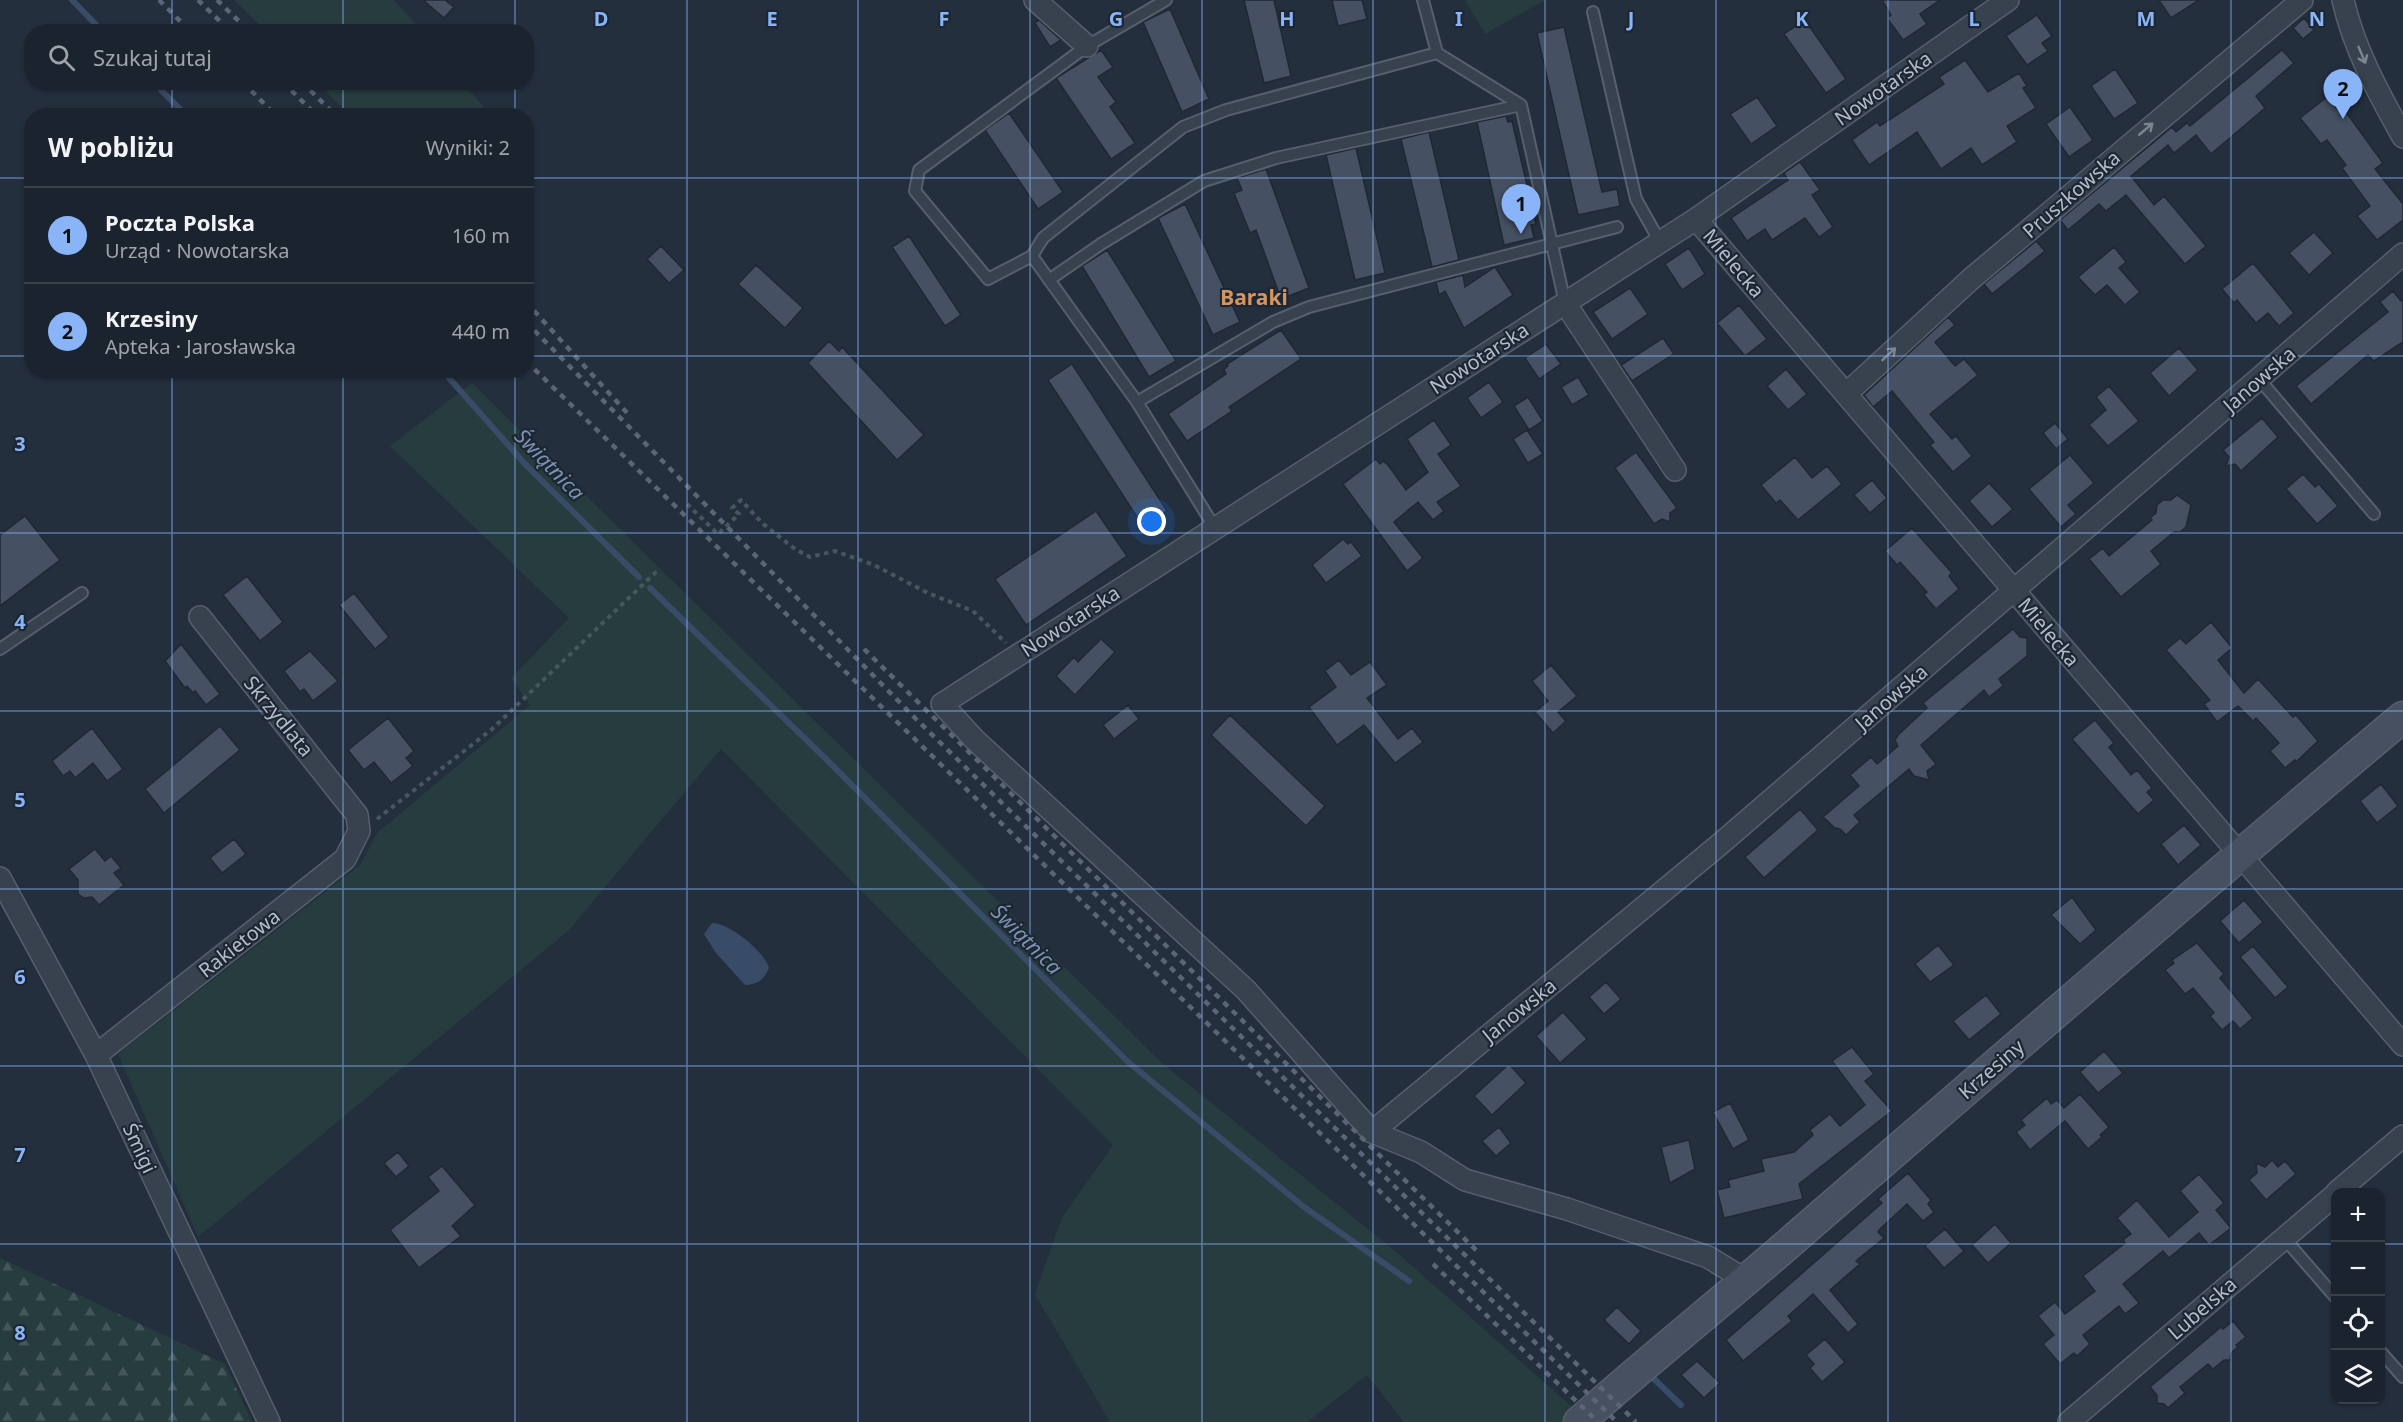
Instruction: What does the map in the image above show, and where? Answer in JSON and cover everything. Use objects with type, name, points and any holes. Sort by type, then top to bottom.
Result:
[{"type":"street","points":[[1035,0],[1087,46]]},
{"type":"street","name":"Nowotarska","points":[[1371,1132],[1246,990],[975,740],[942,704],[1696,219],[2008,0]]},
{"type":"street","name":"Pruszkowska","points":[[1846,394],[1971,279],[2302,0]]},
{"type":"street","points":[[2343,0],[2348,22],[2369,73],[2403,137]]},
{"type":"street","name":"Mielecka","points":[[1696,219],[2403,1045]]},
{"type":"street","name":"Janowska","points":[[1371,1132],[1719,845],[2403,254]]},
{"type":"street","points":[[1565,303],[1675,470]]},
{"type":"street","name":"Skrzydlata","points":[[200,617],[358,823]]},
{"type":"street","name":"Krzesiny","points":[[1579,1422],[1634,1373],[1746,1281],[2239,854],[2403,717]]},
{"type":"street","name":"Rakietowa","points":[[96,1055],[345,860],[358,823]]},
{"type":"street","name":"Śmigi","points":[[0,878],[96,1055],[269,1422]]},
{"type":"street","points":[[1371,1132],[1421,1152],[1465,1180],[1568,1209],[1708,1257],[1746,1281]]},
{"type":"street","name":"Lubelska","points":[[2342,1188],[2403,1136]]},
{"type":"street","name":"Lubelska","points":[[2069,1422],[2331,1197]]},
{"type":"lane","points":[[1166,0],[1087,46],[919,170],[915,191],[988,279],[1032,256],[1043,238],[1183,127],[1226,110],[1437,53]]},
{"type":"lane","points":[[1423,0],[1437,53],[1521,105],[1565,303]]},
{"type":"lane","points":[[1593,12],[1636,199],[1660,242]]},
{"type":"lane","points":[[1049,280],[1101,244],[1204,181],[1276,158],[1521,105]]},
{"type":"lane","points":[[1137,402],[1274,322],[1309,307],[1617,227]]},
{"type":"lane","points":[[1032,256],[1137,402],[1215,528]]},
{"type":"lane","points":[[2259,379],[2374,514]]},
{"type":"lane","points":[[0,649],[82,593]]},
{"type":"lane","points":[[2284,1238],[2334,1296]]},
{"type":"lane","points":[[2385,1357],[2403,1377]]},
{"type":"path","points":[[687,504],[718,534],[739,514],[732,508],[741,500],[762,523],[795,549],[810,556],[835,551],[874,564],[928,593],[973,611],[1018,654]]},
{"type":"path","points":[[358,823],[401,803],[491,730],[657,571]]},
{"type":"green space","points":[[234,0],[393,0],[416,24],[259,24]]},
{"type":"green space","points":[[1465,0],[1545,0],[1485,34]]},
{"type":"green space","points":[[324,90],[469,90],[485,108],[343,108]]},
{"type":"green space","points":[[472,383],[1163,1064],[1394,1250],[1579,1413],[1569,1422],[1404,1422],[1367,1375],[1307,1422],[1110,1422],[1035,1294],[1062,1218],[1113,1145],[721,749],[569,930],[198,1237],[118,1054],[361,864],[377,833],[530,705],[511,678],[569,618],[390,446]]},
{"type":"green space","points":[[0,1258],[225,1364],[252,1422],[0,1422]]},
{"type":"water","points":[[712,923],[719,924],[745,939],[766,961],[769,968],[760,981],[745,985],[716,953],[704,934]]},
{"type":"building","points":[[423,0],[445,0],[454,7],[444,18]]},
{"type":"building","points":[[1244,0],[1274,0],[1291,76],[1264,83]]},
{"type":"building","points":[[1332,0],[1362,0],[1367,19],[1338,26]]},
{"type":"building","points":[[1882,0],[1940,0],[1920,14],[1927,24],[1903,40],[1887,18],[1891,15]]},
{"type":"building","points":[[2159,0],[2199,0],[2171,18]]},
{"type":"building","points":[[1170,9],[1209,99],[1182,112],[1143,22]]},
{"type":"building","points":[[2037,15],[2052,36],[2042,43],[2048,51],[2027,65],[2006,36]]},
{"type":"building","points":[[2304,18],[2314,30],[2303,39],[2293,28]]},
{"type":"building","points":[[1039,20],[1061,40],[1050,47],[1035,23]]},
{"type":"building","points":[[1805,20],[1846,79],[1826,93],[1784,34]]},
{"type":"building","points":[[1564,27],[1602,192],[1617,189],[1620,206],[1578,215],[1537,33]]},
{"type":"building","points":[[1101,50],[1113,67],[1098,77],[1116,102],[1110,107],[1135,143],[1111,159],[1056,78]]},
{"type":"building","points":[[2282,50],[2294,63],[2256,96],[2265,108],[2211,154],[2196,135],[2174,153],[2168,145],[2131,176],[2154,205],[2164,196],[2206,246],[2185,264],[2126,195],[2106,211],[2099,204],[2068,230],[2060,220],[2172,127],[2176,132],[2187,123],[2190,126]]},
{"type":"building","points":[[1965,60],[1988,92],[2019,73],[2027,86],[2023,88],[2036,108],[2007,126],[2017,142],[1982,165],[1971,148],[1941,169],[1917,132],[1869,165],[1852,140],[1877,122],[1880,126],[1944,84],[1939,77]]},
{"type":"building","points":[[2115,69],[2138,103],[2114,119],[2091,86]]},
{"type":"building","points":[[1757,97],[1777,126],[1751,144],[1730,114]]},
{"type":"building","points":[[2327,97],[2339,111],[2343,108],[2383,163],[2375,169],[2403,204],[2403,220],[2377,240],[2357,216],[2370,206],[2342,168],[2346,165],[2327,140],[2321,144],[2300,118]]},
{"type":"building","points":[[2070,107],[2093,140],[2069,157],[2046,124]]},
{"type":"building","points":[[1009,113],[1063,192],[1038,209],[985,130]]},
{"type":"building","points":[[1506,116],[1508,122],[1512,121],[1536,224],[1531,225],[1534,238],[1504,245],[1477,122]]},
{"type":"building","points":[[1429,132],[1459,260],[1432,267],[1401,139]]},
{"type":"building","points":[[1356,148],[1385,273],[1355,280],[1326,155]]},
{"type":"building","points":[[1800,162],[1820,190],[1812,195],[1833,227],[1819,237],[1805,218],[1772,240],[1765,229],[1747,241],[1731,218],[1788,180],[1784,173]]},
{"type":"building","points":[[1266,169],[1309,288],[1281,299],[1256,230],[1250,233],[1234,193],[1242,190],[1237,178]]},
{"type":"building","points":[[1185,204],[1240,322],[1213,335],[1158,218]]},
{"type":"building","points":[[2314,232],[2333,253],[2309,275],[2289,253]]},
{"type":"building","points":[[909,236],[961,315],[945,326],[892,247]]},
{"type":"building","points":[[2036,241],[2045,251],[1992,294],[1984,284]]},
{"type":"building","points":[[661,246],[684,270],[669,283],[647,259]]},
{"type":"building","points":[[2114,247],[2126,262],[2119,268],[2140,292],[2125,305],[2107,285],[2095,295],[2078,277]]},
{"type":"building","points":[[1689,248],[1705,274],[1682,290],[1665,264]]},
{"type":"building","points":[[1107,250],[1176,361],[1149,377],[1082,266]]},
{"type":"building","points":[[2253,263],[2294,313],[2279,326],[2268,313],[2256,323],[2237,300],[2234,303],[2222,289]]},
{"type":"building","points":[[756,265],[803,308],[785,328],[738,284]]},
{"type":"building","points":[[1495,267],[1513,295],[1464,328],[1445,291],[1439,295],[1436,282],[1463,275],[1465,287]]},
{"type":"building","points":[[1630,288],[1648,314],[1612,339],[1593,312]]},
{"type":"building","points":[[2393,291],[2401,301],[2403,300],[2403,342],[2374,361],[2368,355],[2311,404],[2296,386],[2388,312],[2380,302]]},
{"type":"building","points":[[1739,305],[1767,339],[1745,356],[1717,323]]},
{"type":"building","points":[[1948,317],[1955,325],[1935,342],[1955,366],[1964,359],[1978,375],[1930,414],[1952,439],[1956,436],[1972,456],[1953,472],[1930,445],[1934,442],[1892,391],[1873,407],[1864,395]]},
{"type":"building","points":[[1281,330],[1301,359],[1229,407],[1232,411],[1187,441],[1168,414],[1226,374],[1224,369],[1228,366],[1227,364]]},
{"type":"building","points":[[1663,338],[1674,354],[1632,381],[1621,365]]},
{"type":"building","points":[[829,341],[839,351],[842,347],[924,435],[897,460],[808,363]]},
{"type":"building","points":[[1546,344],[1561,364],[1539,379],[1525,358]]},
{"type":"building","points":[[2179,348],[2198,370],[2169,396],[2150,373]]},
{"type":"building","points":[[1072,364],[1167,511],[1143,526],[1048,380]]},
{"type":"building","points":[[1786,369],[1807,394],[1788,410],[1767,386]]},
{"type":"building","points":[[1578,377],[1589,395],[1572,405],[1561,387]]},
{"type":"building","points":[[1489,382],[1503,402],[1481,418],[1467,398]]},
{"type":"building","points":[[2109,386],[2139,421],[2108,446],[2089,425],[2106,410],[2096,397]]},
{"type":"building","points":[[1528,397],[1543,421],[1529,430],[1514,406]]},
{"type":"building","points":[[2262,418],[2278,437],[2241,471],[2235,464],[2226,466],[2229,457],[2223,450]]},
{"type":"building","points":[[1434,420],[1451,445],[1438,454],[1461,486],[1437,502],[1444,511],[1433,520],[1418,502],[1394,522],[1423,558],[1407,571],[1343,484],[1376,459],[1380,464],[1383,461],[1388,465],[1406,490],[1428,472],[1407,439]]},
{"type":"building","points":[[2055,423],[2068,439],[2056,449],[2043,433]]},
{"type":"building","points":[[1527,430],[1543,454],[1528,463],[1513,439]]},
{"type":"building","points":[[1636,452],[1677,508],[1670,513],[1670,522],[1662,519],[1654,524],[1615,468]]},
{"type":"building","points":[[2070,455],[2094,483],[2068,505],[2076,514],[2061,527],[2029,489]]},
{"type":"building","points":[[1795,457],[1812,478],[1827,466],[1842,484],[1798,520],[1780,500],[1776,503],[1761,485]]},
{"type":"building","points":[[2303,474],[2315,487],[2319,484],[2338,506],[2317,524],[2286,489]]},
{"type":"building","points":[[1872,480],[1887,498],[1870,513],[1854,495]]},
{"type":"building","points":[[1989,483],[2013,509],[1992,527],[1969,501]]},
{"type":"building","points":[[2177,495],[2191,505],[2186,527],[2180,532],[2174,532],[2151,551],[2161,564],[2121,597],[2089,559],[2103,548],[2109,556],[2152,520],[2150,518],[2156,513],[2157,505]]},
{"type":"building","points":[[1096,511],[1127,556],[1026,625],[995,579]]},
{"type":"building","points":[[25,516],[60,560],[0,606],[0,535]]},
{"type":"building","points":[[1912,528],[1952,573],[1949,576],[1959,589],[1936,609],[1924,595],[1927,592],[1900,562],[1897,565],[1885,551]]},
{"type":"building","points":[[1343,539],[1348,544],[1351,542],[1362,556],[1326,583],[1312,565]]},
{"type":"building","points":[[247,576],[283,622],[260,641],[223,595]]},
{"type":"building","points":[[354,593],[389,637],[375,649],[339,605]]},
{"type":"building","points":[[2211,622],[2232,648],[2218,660],[2244,693],[2258,679],[2293,717],[2296,715],[2318,741],[2296,762],[2295,760],[2285,768],[2270,751],[2279,743],[2256,718],[2253,721],[2238,706],[2217,722],[2204,704],[2210,700],[2166,650],[2180,638],[2186,644]]},
{"type":"building","points":[[2013,629],[2020,637],[2027,638],[2027,656],[1999,679],[2003,686],[1989,697],[1984,690],[1921,745],[1936,764],[1927,771],[1929,780],[1914,776],[1909,769],[1854,815],[1860,822],[1846,835],[1823,817],[1859,786],[1850,775],[1871,757],[1877,764],[1898,746],[1895,740],[1899,734],[1927,708],[1923,703]]},
{"type":"building","points":[[1101,639],[1115,652],[1075,695],[1056,676],[1074,657],[1078,662]]},
{"type":"building","points":[[181,644],[220,694],[206,705],[195,691],[193,693],[187,686],[185,688],[165,661]]},
{"type":"building","points":[[310,651],[338,681],[313,701],[304,689],[300,692],[284,671]]},
{"type":"building","points":[[1339,660],[1351,675],[1370,662],[1387,685],[1367,698],[1398,739],[1412,728],[1423,742],[1395,763],[1364,725],[1337,745],[1309,707],[1336,687],[1325,671]]},
{"type":"building","points":[[1551,665],[1577,696],[1558,712],[1566,721],[1553,733],[1535,712],[1548,701],[1532,681]]},
{"type":"building","points":[[1128,705],[1139,719],[1114,739],[1103,725]]},
{"type":"building","points":[[1230,715],[1325,806],[1306,826],[1211,735]]},
{"type":"building","points":[[388,718],[414,751],[406,758],[413,766],[391,783],[374,762],[364,770],[348,750]]},
{"type":"building","points":[[2095,720],[2114,743],[2109,747],[2131,775],[2137,770],[2152,788],[2147,792],[2154,800],[2138,814],[2072,739]]},
{"type":"building","points":[[220,726],[240,750],[164,813],[145,789]]},
{"type":"building","points":[[92,728],[123,769],[107,781],[93,763],[75,778],[70,771],[63,776],[52,761]]},
{"type":"building","points":[[2381,784],[2398,806],[2377,823],[2360,801]]},
{"type":"building","points":[[1800,809],[1818,830],[1764,878],[1745,857]]},
{"type":"building","points":[[2184,825],[2201,845],[2178,865],[2161,844]]},
{"type":"building","points":[[234,839],[246,854],[222,873],[210,858]]},
{"type":"building","points":[[95,849],[105,861],[111,856],[121,868],[114,873],[124,885],[99,905],[92,897],[84,898],[78,894],[78,880],[69,869]]},
{"type":"building","points":[[2072,897],[2096,930],[2080,944],[2051,915]]},
{"type":"building","points":[[2244,900],[2263,922],[2239,943],[2220,921]]},
{"type":"building","points":[[2197,943],[2224,974],[2220,978],[2253,1018],[2240,1029],[2233,1021],[2222,1030],[2210,1016],[2214,1013],[2193,988],[2185,994],[2165,970],[2174,963],[2172,960]]},
{"type":"building","points":[[1938,945],[1954,965],[1930,982],[1915,964]]},
{"type":"building","points":[[2253,946],[2288,987],[2275,998],[2240,957]]},
{"type":"building","points":[[1606,982],[1621,999],[1604,1014],[1589,997]]},
{"type":"building","points":[[1986,995],[2001,1014],[1969,1040],[1953,1021]]},
{"type":"building","points":[[1563,1012],[1587,1039],[1560,1063],[1536,1036]]},
{"type":"building","points":[[1852,1047],[1874,1074],[1865,1081],[1892,1111],[1799,1184],[1803,1199],[1724,1218],[1717,1190],[1730,1187],[1728,1180],[1764,1171],[1761,1159],[1794,1152],[1813,1135],[1810,1130],[1830,1114],[1840,1126],[1865,1105],[1832,1061]]},
{"type":"building","points":[[2104,1051],[2123,1073],[2098,1093],[2080,1072]]},
{"type":"building","points":[[1509,1064],[1526,1083],[1492,1115],[1474,1096]]},
{"type":"building","points":[[2080,1094],[2109,1127],[2100,1135],[2102,1137],[2088,1149],[2065,1121],[2030,1150],[2016,1132],[2025,1125],[2021,1120],[2047,1098],[2051,1104],[2057,1100],[2064,1108]]},
{"type":"building","points":[[1730,1103],[1749,1140],[1733,1149],[1713,1112]]},
{"type":"building","points":[[1499,1127],[1511,1143],[1496,1156],[1482,1141]]},
{"type":"building","points":[[1689,1140],[1695,1169],[1670,1183],[1661,1147]]},
{"type":"building","points":[[398,1152],[409,1166],[396,1177],[384,1163]]},
{"type":"building","points":[[2272,1160],[2278,1167],[2285,1161],[2296,1174],[2266,1200],[2249,1180],[2257,1173],[2256,1163],[2265,1167]]},
{"type":"building","points":[[442,1166],[475,1205],[452,1226],[461,1236],[419,1268],[390,1230],[439,1191],[428,1177]]},
{"type":"building","points":[[1908,1173],[1931,1200],[1928,1204],[1934,1212],[1923,1221],[1907,1204],[1880,1229],[1878,1232],[1884,1238],[1856,1261],[1860,1264],[1830,1290],[1858,1324],[1848,1333],[1813,1294],[1788,1316],[1792,1321],[1743,1361],[1726,1340],[1882,1203],[1878,1199]]},
{"type":"building","points":[[2199,1174],[2224,1203],[2216,1210],[2231,1228],[2209,1245],[2199,1233],[2169,1258],[2163,1251],[2123,1284],[2139,1303],[2125,1314],[2119,1306],[2083,1335],[2090,1344],[2077,1356],[2074,1353],[2060,1364],[2043,1344],[2054,1335],[2038,1316],[2055,1302],[2065,1314],[2095,1291],[2083,1276],[2125,1243],[2123,1240],[2131,1234],[2117,1218],[2137,1200],[2169,1237],[2198,1212],[2180,1191]]},
{"type":"building","points":[[1995,1224],[2011,1243],[1988,1263],[1972,1245]]},
{"type":"building","points":[[1945,1229],[1964,1251],[1944,1268],[1925,1246]]},
{"type":"building","points":[[1617,1307],[1641,1331],[1629,1344],[1604,1320]]},
{"type":"building","points":[[2233,1321],[2246,1337],[2236,1345],[2238,1347],[2231,1353],[2230,1360],[2224,1360],[2213,1369],[2208,1364],[2180,1387],[2185,1393],[2168,1408],[2164,1404],[2157,1403],[2157,1395],[2150,1387],[2221,1327],[2223,1329]]},
{"type":"building","points":[[1825,1339],[1845,1362],[1822,1382],[1810,1368],[1814,1364],[1806,1355]]},
{"type":"building","points":[[1697,1361],[1720,1383],[1704,1398],[1681,1375]]},
{"type":"waterway","name":"Świątnica","points":[[72,0],[95,24]]},
{"type":"waterway","name":"Świątnica","points":[[161,90],[179,108]]},
{"type":"waterway","name":"Świątnica","points":[[449,378],[525,464],[639,577]]},
{"type":"waterway","name":"Świątnica","points":[[650,588],[830,763],[1127,1061],[1304,1207],[1409,1281]]},
{"type":"waterway","name":"Świątnica","points":[[1654,1379],[1681,1405]]},
{"type":"railway","points":[[159,0],[183,24]]},
{"type":"railway","points":[[198,0],[223,24]]},
{"type":"railway","points":[[217,0],[242,24]]},
{"type":"railway","points":[[251,90],[268,108]]},
{"type":"railway","points":[[291,90],[309,108]]},
{"type":"railway","points":[[310,90],[328,108]]},
{"type":"railway","points":[[534,311],[629,415]]},
{"type":"railway","points":[[534,330],[916,719],[1636,1422]]},
{"type":"railway","points":[[534,369],[1617,1422]]},
{"type":"railway","points":[[864,649],[1477,1251]]},
{"type":"railway","points":[[1433,1264],[1598,1422]]},
{"type":"place","name":"Krzesiny","points":[[2343,119]]},
{"type":"place","name":"Poczta Polska","points":[[1521,234]]},
{"type":"district","name":"Baraki","points":[[1254,297]]}]
